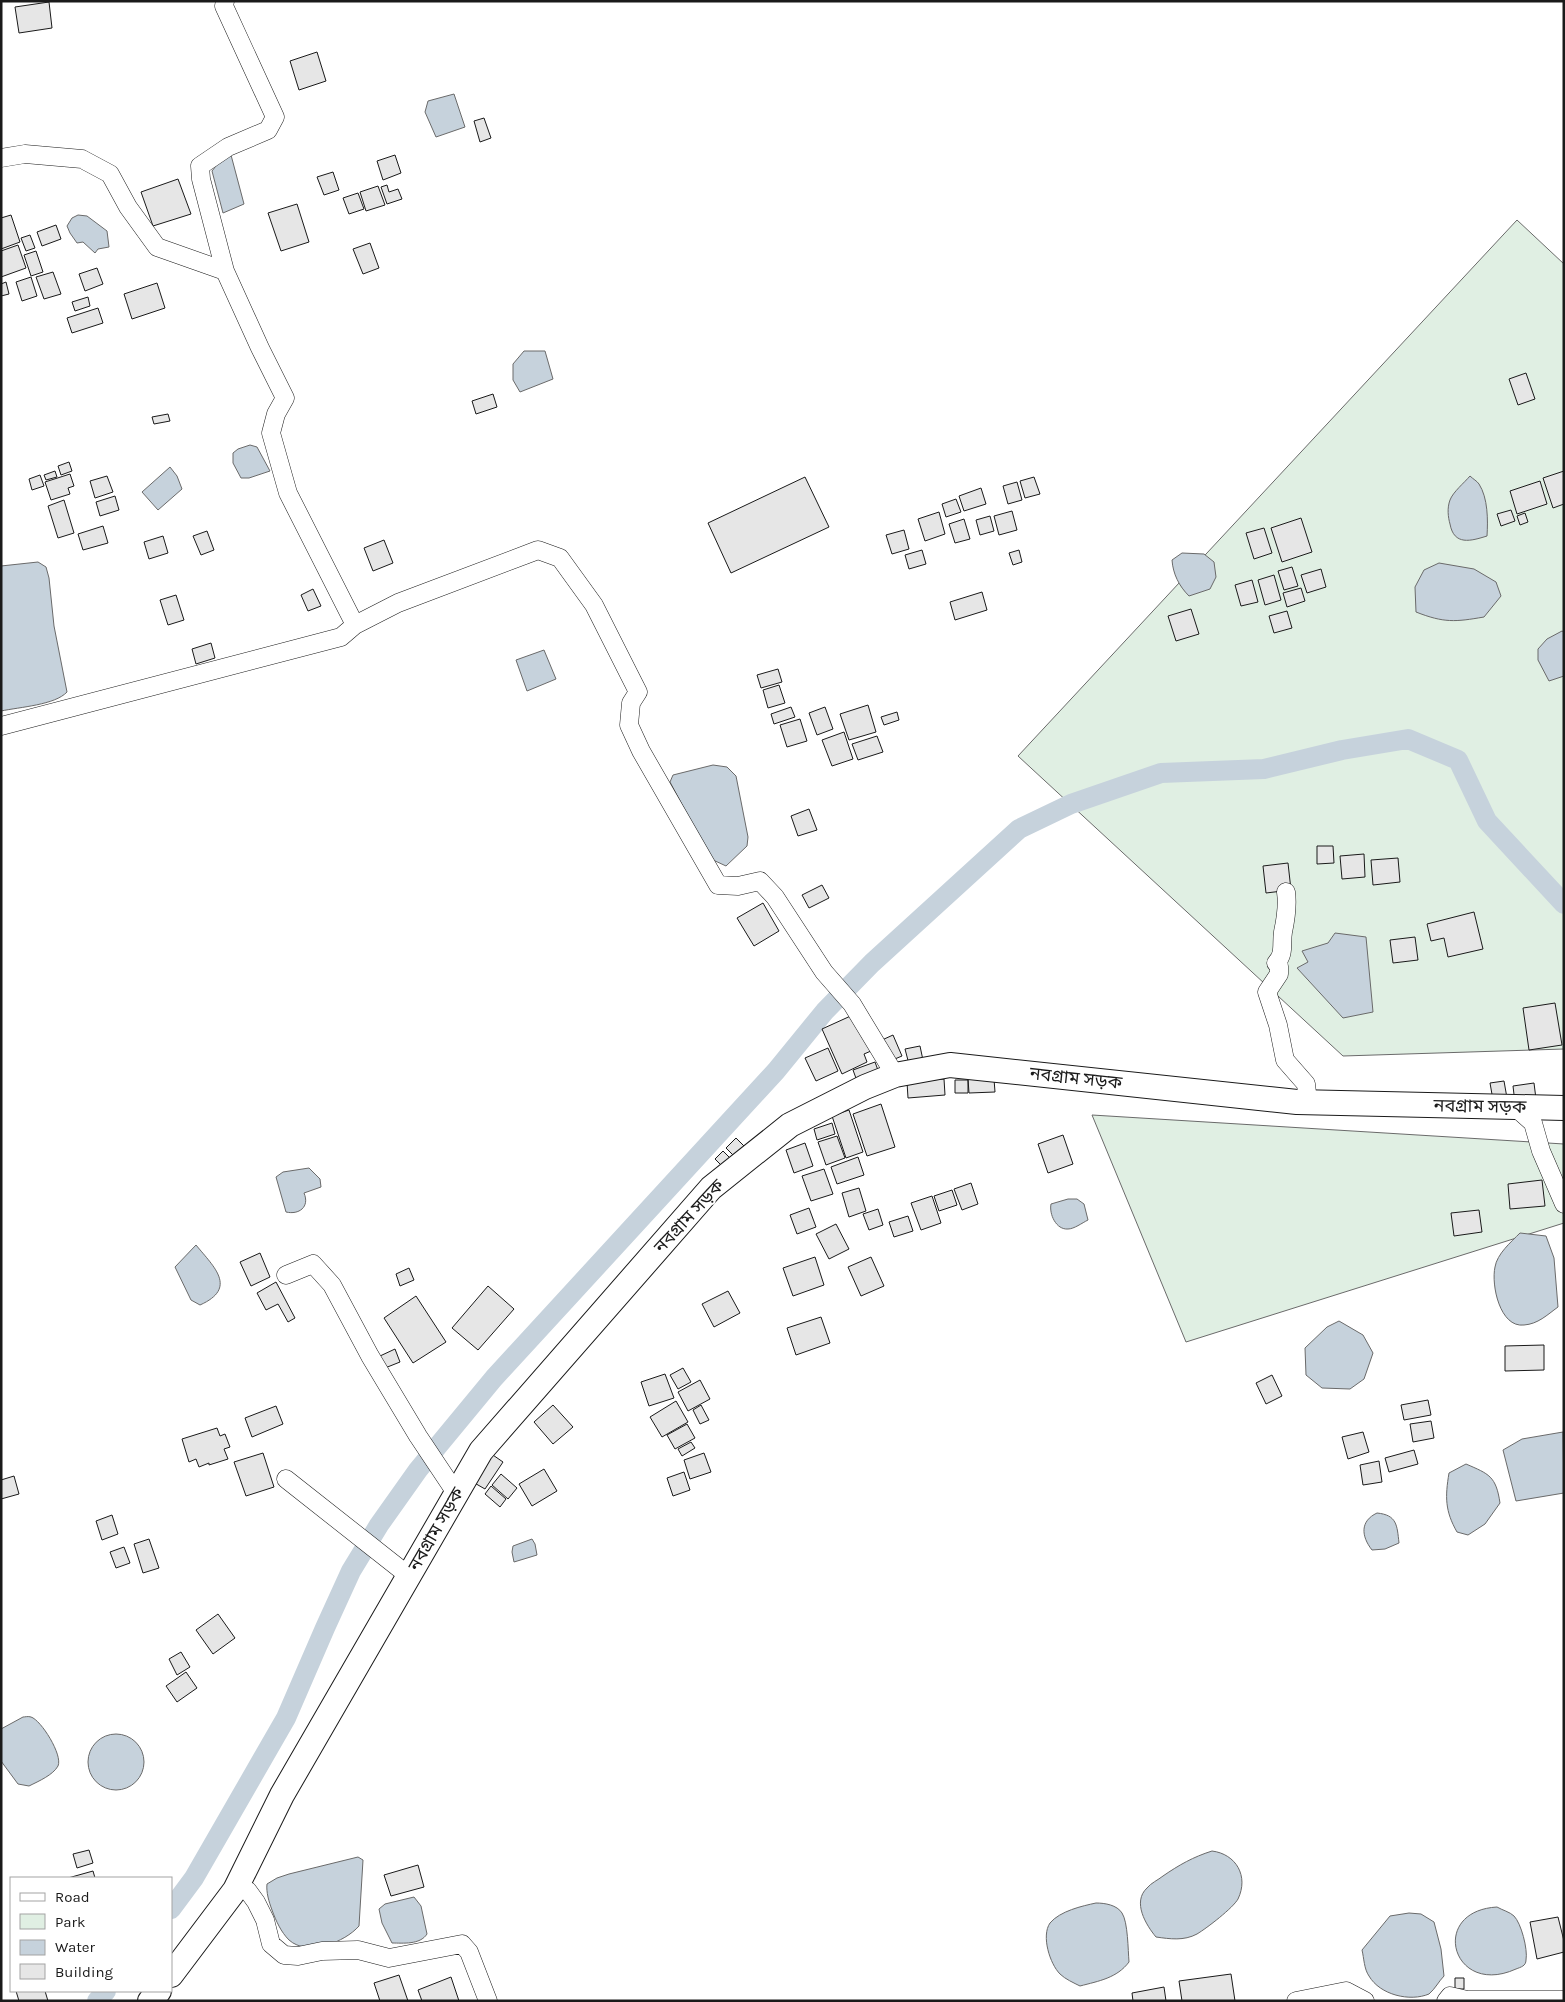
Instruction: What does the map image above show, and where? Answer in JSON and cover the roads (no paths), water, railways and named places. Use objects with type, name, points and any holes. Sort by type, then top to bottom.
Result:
[{"type":"main road","name":"নবগ্রাম সড়ক","points":[[172,1974],[238,1885],[282,1794],[481,1451],[711,1188],[790,1125],[865,1087],[895,1075],[950,1065],[1308,1102],[1564,1108]]},
{"type":"street","points":[[225,1],[224,6],[275,117],[268,130],[228,147],[200,166],[200,178],[225,271],[285,398],[276,414],[271,433],[288,493],[355,626]]},
{"type":"street","points":[[1,158],[25,154],[82,159],[110,174],[128,207],[157,247],[225,271]]},
{"type":"street","points":[[1,726],[341,637],[355,626],[398,603],[538,550],[560,558],[594,605],[631,675],[638,692],[631,703],[629,724],[718,885],[738,886],[760,881],[774,897],[824,972],[852,1004],[895,1075]]},
{"type":"street","points":[[1286,892],[1287,916],[1283,934],[1283,947],[1281,958],[1276,963],[1280,966],[1279,974],[1267,992],[1278,1025],[1284,1060],[1306,1084],[1308,1102]]},
{"type":"street","points":[[1515,1107],[1533,1124],[1541,1150],[1564,1204]]},
{"type":"street","points":[[286,1276],[314,1264],[332,1285],[370,1356],[418,1436],[456,1493]]},
{"type":"street","points":[[286,1479],[409,1576]]},
{"type":"street","points":[[238,1885],[248,1891],[256,1902],[265,1920],[271,1944],[284,1955],[298,1956],[322,1951],[358,1950],[388,1958],[462,1944],[469,1952],[488,2001]]},
{"type":"street","points":[[1296,2001],[1346,1991],[1365,2001]]},
{"type":"street","points":[[1446,2001],[1450,1996],[1467,2000],[1564,2000]]},
{"type":"water","points":[[454,94],[465,127],[436,137],[425,112],[428,101]]},
{"type":"water","points":[[231,155],[244,204],[223,213],[212,171],[220,161]]},
{"type":"water","points":[[78,215],[87,216],[107,231],[109,247],[98,249],[95,253],[83,242],[77,243],[67,226],[72,218]]},
{"type":"water","points":[[524,351],[545,351],[553,379],[520,392],[513,380],[513,364]]},
{"type":"water","points":[[250,445],[257,447],[270,471],[249,478],[241,478],[233,463],[233,453]]},
{"type":"water","points":[[170,467],[177,476],[182,489],[158,510],[142,492]]},
{"type":"water","points":[[1470,476],[1479,484],[1486,502],[1487,536],[1464,540],[1455,536],[1452,531],[1448,509],[1451,497]]},
{"type":"water","points":[[1182,553],[1204,554],[1214,562],[1216,577],[1210,589],[1189,596],[1182,588],[1175,575],[1172,560]]},
{"type":"water","points":[[38,562],[46,567],[49,578],[54,626],[67,692],[46,703],[1,711],[1,566]]},
{"type":"water","points":[[1439,563],[1474,569],[1496,582],[1501,596],[1484,617],[1465,620],[1442,620],[1416,612],[1415,587],[1424,570]]},
{"type":"water","points":[[1562,631],[1564,632],[1564,676],[1549,681],[1538,660],[1538,649],[1547,639]]},
{"type":"water","points":[[544,650],[556,679],[527,691],[516,660]]},
{"type":"water","points":[[713,765],[727,767],[736,776],[748,837],[747,846],[726,866],[711,859],[670,782],[673,775]]},
{"type":"water","points":[[1335,933],[1366,937],[1373,1012],[1343,1018],[1297,968],[1308,962],[1302,951],[1328,943]]},
{"type":"water","points":[[309,1168],[320,1179],[321,1187],[304,1193],[306,1202],[302,1209],[291,1213],[286,1212],[276,1177],[283,1172]]},
{"type":"water","points":[[1068,1199],[1077,1199],[1084,1204],[1088,1220],[1075,1227],[1064,1229],[1054,1221],[1051,1204]]},
{"type":"water","points":[[1520,1233],[1546,1236],[1554,1258],[1558,1307],[1538,1321],[1524,1325],[1516,1324],[1509,1320],[1503,1313],[1494,1284],[1495,1267],[1498,1257]]},
{"type":"water","points":[[196,1245],[215,1269],[220,1284],[218,1292],[200,1305],[191,1300],[175,1267]]},
{"type":"water","points":[[1339,1321],[1363,1335],[1373,1353],[1364,1379],[1350,1389],[1322,1388],[1306,1375],[1305,1348],[1327,1327]]},
{"type":"water","points":[[1563,1432],[1564,1493],[1516,1501],[1503,1450],[1522,1439]]},
{"type":"water","points":[[1466,1464],[1486,1474],[1494,1481],[1500,1503],[1485,1524],[1468,1535],[1457,1532],[1450,1517],[1447,1504],[1449,1473]]},
{"type":"water","points":[[1377,1513],[1389,1516],[1395,1522],[1399,1543],[1385,1549],[1372,1550],[1368,1545],[1364,1529],[1371,1516]]},
{"type":"water","points":[[532,1539],[537,1555],[514,1562],[513,1546]]},
{"type":"water","points":[[23,1717],[31,1717],[40,1724],[50,1738],[59,1761],[58,1766],[53,1772],[29,1786],[18,1784],[1,1761],[1,1729]]},
{"type":"water","points":[[116,1734],[127,1736],[136,1742],[142,1751],[144,1762],[142,1773],[136,1782],[127,1788],[116,1790],[105,1788],[96,1782],[90,1773],[88,1762],[90,1751],[96,1742],[105,1736]]},
{"type":"water","points":[[1212,1851],[1228,1857],[1234,1861],[1238,1868],[1242,1882],[1238,1899],[1213,1923],[1197,1934],[1182,1939],[1156,1937],[1142,1913],[1141,1900],[1143,1894],[1150,1885],[1175,1868]]},
{"type":"water","points":[[358,1857],[363,1860],[359,1926],[336,1942],[316,1947],[297,1945],[289,1940],[277,1922],[268,1897],[267,1884],[289,1874]]},
{"type":"water","points":[[414,1897],[421,1906],[427,1934],[416,1942],[392,1943],[382,1923],[379,1909],[385,1904]]},
{"type":"water","points":[[1096,1903],[1114,1906],[1122,1913],[1127,1929],[1129,1962],[1113,1975],[1080,1986],[1062,1976],[1053,1964],[1048,1950],[1047,1929],[1050,1923],[1059,1915]]},
{"type":"water","points":[[1497,1907],[1510,1913],[1517,1919],[1525,1943],[1526,1962],[1520,1968],[1494,1975],[1476,1972],[1464,1963],[1457,1950],[1456,1936],[1462,1922],[1475,1912]]},
{"type":"water","points":[[1409,1913],[1421,1914],[1434,1922],[1441,1949],[1444,1976],[1429,1994],[1405,1997],[1388,1992],[1374,1983],[1366,1970],[1362,1950],[1390,1916]]},
{"type":"waterway","points":[[172,1908],[194,1878],[286,1718],[351,1571],[379,1525],[418,1470],[494,1378],[776,1071],[825,1011],[872,963],[1019,829],[1071,804],[1161,773],[1264,769],[1342,750],[1408,739],[1458,760],[1487,821],[1564,904]]},
{"type":"waterway","points":[[97,2001],[105,1992]]}]
